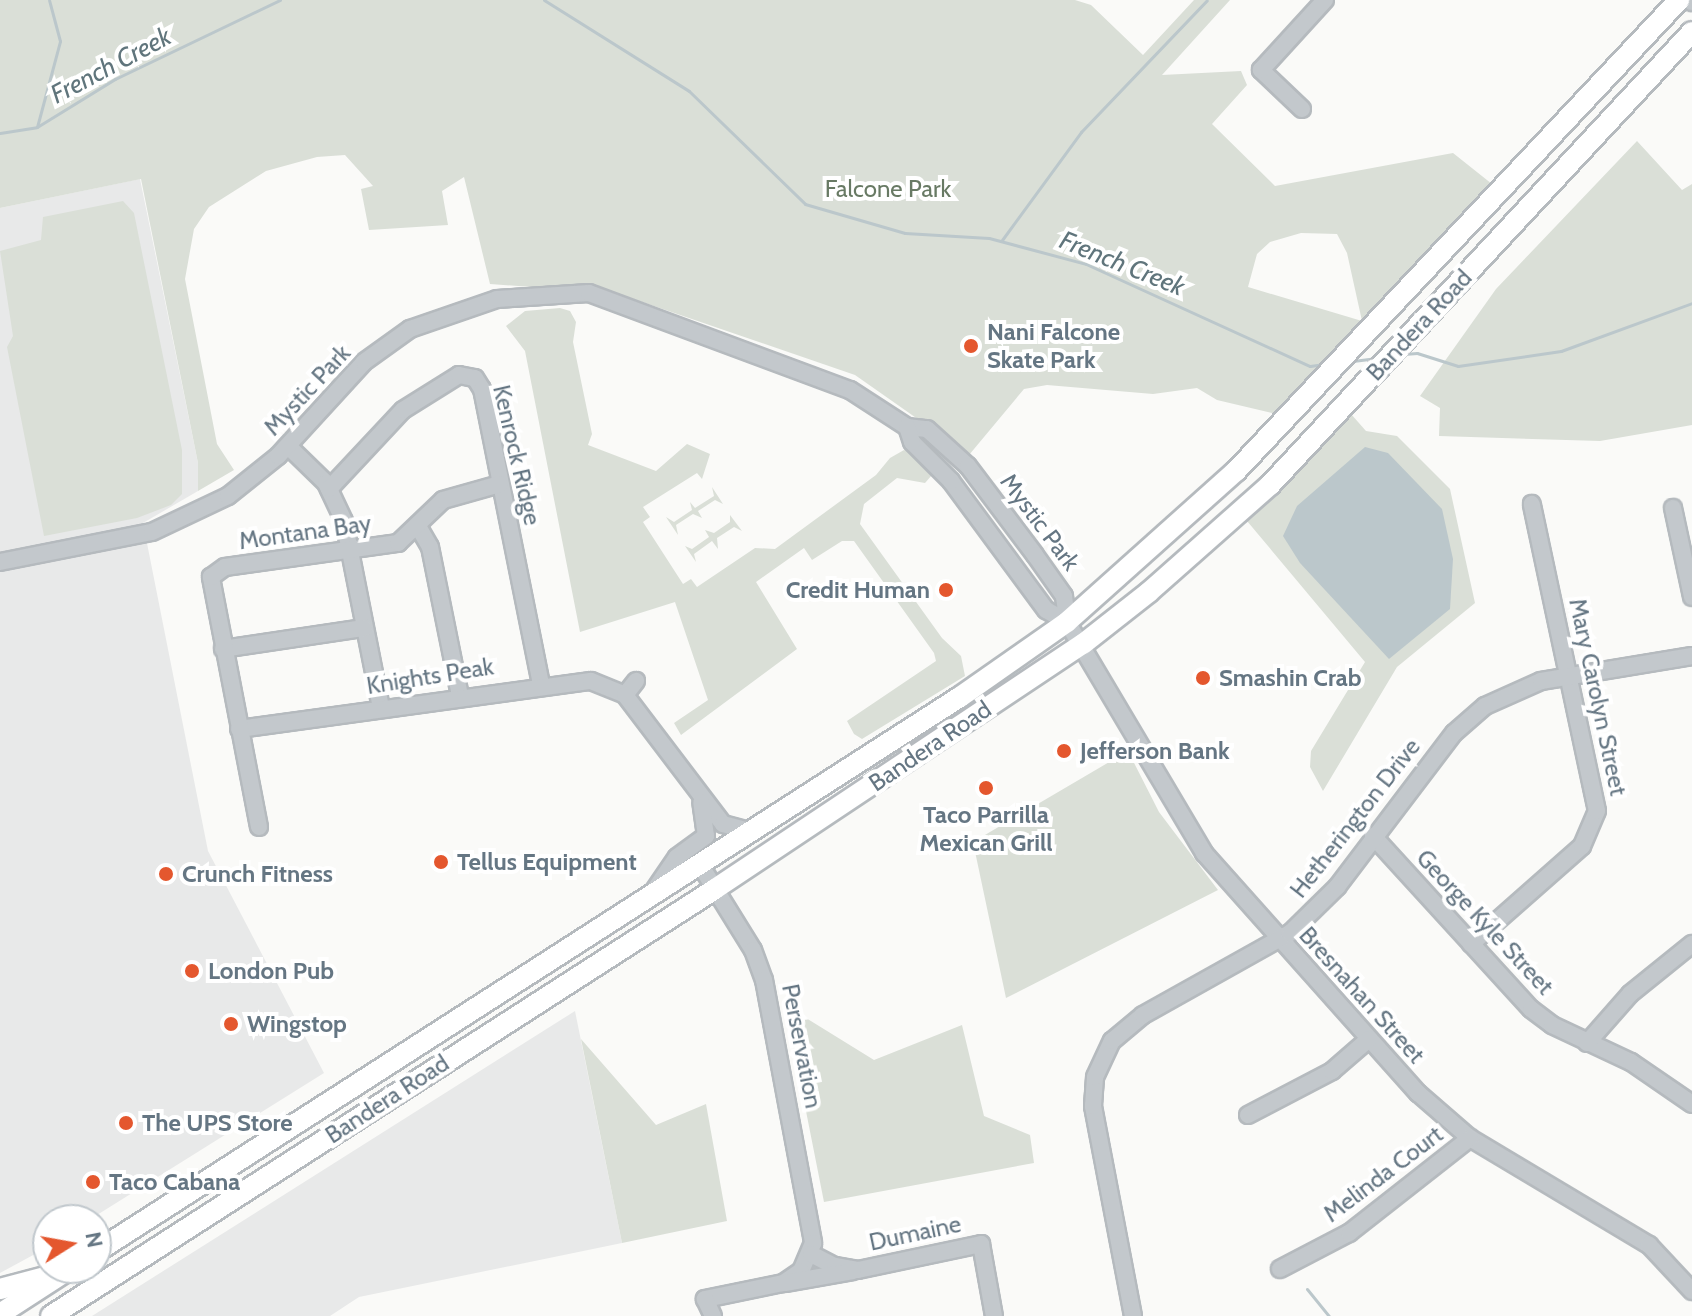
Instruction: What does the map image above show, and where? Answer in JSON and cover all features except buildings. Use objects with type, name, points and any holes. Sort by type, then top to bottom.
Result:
[{"type":"main road","name":"Bandera Road","points":[[112,1242],[750,831],[1067,622],[1182,523],[1320,385],[1679,0]]},
{"type":"main road","name":"Bandera Road","points":[[51,1316],[715,889],[1083,644],[1210,542],[1361,387],[1692,32]]},
{"type":"main road","points":[[1437,261],[1460,281]]},
{"type":"main road","points":[[0,1289],[32,1279]]},
{"type":"main road","points":[[0,1314],[45,1284]]},
{"type":"street","points":[[1302,109],[1261,70],[1325,0]]},
{"type":"street","name":"Mystic Park","points":[[5,565],[119,541],[196,513],[253,478],[288,446],[340,384],[410,329],[497,299],[589,293],[654,314],[850,390],[907,427],[912,442],[951,481],[1046,610],[1067,622],[1083,644]]},
{"type":"street","name":"Kenrock Ridge","points":[[329,489],[403,410],[466,375],[482,389],[541,684]]},
{"type":"street","points":[[288,446],[329,489],[349,550],[381,708]]},
{"type":"street","name":"Montana Bay","points":[[259,827],[210,588],[218,569],[398,543],[419,528],[443,500],[500,484]]},
{"type":"street","name":"Mary Carolyn Street","points":[[1471,944],[1582,846],[1595,825],[1596,801],[1532,504]]},
{"type":"street","points":[[1673,508],[1692,597]]},
{"type":"street","points":[[419,528],[430,547],[460,696]]},
{"type":"street","points":[[223,649],[364,628]]},
{"type":"street","name":"Bresnahan Street","points":[[1083,644],[1204,853],[1418,1093],[1470,1138],[1631,1232],[1666,1259],[1692,1291]]},
{"type":"street","name":"Hetherington Drive","points":[[1133,1316],[1094,1116],[1093,1086],[1102,1058],[1135,1021],[1281,940],[1337,887],[1373,836],[1468,719],[1522,686],[1692,656]]},
{"type":"street","name":"Knights Peak","points":[[239,729],[541,684],[591,681],[625,695]]},
{"type":"street","points":[[636,681],[625,695],[700,800],[723,824],[750,831]]},
{"type":"street","points":[[651,894],[677,857],[706,836],[700,800]]},
{"type":"street","name":"George Kyle Street","points":[[1373,836],[1531,1009],[1587,1043],[1631,1062],[1692,1104]]},
{"type":"street","name":"Perservation","points":[[699,863],[753,950],[764,980],[811,1219],[811,1254]]},
{"type":"street","points":[[1587,1043],[1630,994],[1692,944]]},
{"type":"street","points":[[1248,1115],[1332,1071],[1369,1039]]},
{"type":"street","name":"Melinda Court","points":[[1280,1269],[1349,1233],[1470,1138]]},
{"type":"street","name":"Dumaine","points":[[713,1316],[705,1299],[981,1244],[994,1316]]},
{"type":"street","points":[[783,1283],[801,1271],[811,1254]]},
{"type":"street","name":"Dumaine","points":[[811,1254],[835,1266],[858,1270]]},
{"type":"shaded area","points":[[140,179],[198,463],[198,491],[143,523],[208,851],[324,1073],[112,1206],[32,1204],[32,1256],[0,1273],[0,208]]},
{"type":"shaded area","points":[[1365,447],[1388,453],[1442,509],[1453,559],[1450,609],[1389,659],[1300,563],[1283,536],[1297,506]]},
{"type":"shaded area","points":[[575,1011],[622,1243],[359,1297],[330,1316],[92,1316]]},
{"type":"green space","name":"Falcone Park","points":[[0,0],[1075,0],[1091,5],[1143,55],[1194,0],[1230,0],[1162,75],[1241,71],[1247,85],[1212,124],[1275,186],[1453,153],[1492,184],[1276,414],[1217,400],[1197,388],[1153,394],[1047,385],[1024,389],[969,455],[855,375],[616,293],[490,284],[464,177],[442,191],[448,225],[369,230],[361,189],[373,186],[345,155],[317,157],[266,171],[209,207],[194,229],[185,279],[217,444],[234,470],[198,491],[198,463],[141,179],[0,208]],"holes":[[[1301,233],[1337,234],[1347,253],[1362,321],[1248,287],[1257,254],[1270,242]]]},
{"type":"green space","points":[[1637,141],[1682,190],[1692,184],[1692,425],[1600,441],[1439,436],[1440,408],[1420,396],[1496,289]]},
{"type":"green space","points":[[123,201],[134,213],[182,450],[182,494],[171,505],[137,518],[44,536],[7,347],[13,336],[0,251],[41,240],[43,217]]},
{"type":"green space","points":[[560,308],[570,311],[576,322],[573,342],[592,434],[588,445],[656,471],[687,444],[710,454],[702,479],[697,473],[643,507],[650,517],[643,522],[683,584],[691,579],[697,587],[755,548],[775,549],[876,475],[890,458],[904,450],[911,453],[932,475],[925,483],[897,478],[864,504],[860,524],[942,638],[961,656],[965,676],[862,739],[854,734],[847,721],[936,661],[934,653],[854,541],[842,541],[812,560],[804,548],[756,582],[797,649],[681,735],[674,723],[708,700],[675,602],[580,632],[525,351],[506,326],[525,311]]},
{"type":"green space","points":[[1351,414],[1366,431],[1397,436],[1450,489],[1475,603],[1397,667],[1323,791],[1310,767],[1311,751],[1365,662],[1247,521]]},
{"type":"green space","points":[[712,487],[723,504],[715,500],[698,511],[702,518],[693,514],[676,525],[678,535],[666,517],[674,522],[692,510],[690,502],[695,508],[714,496]]},
{"type":"green space","points":[[730,515],[742,531],[734,527],[717,538],[718,549],[712,541],[694,554],[696,562],[685,546],[692,549],[709,537],[705,530],[714,533],[730,522]]},
{"type":"green space","points":[[1128,751],[1159,812],[1218,890],[1006,998],[973,842]]},
{"type":"green space","points":[[785,1005],[874,1060],[962,1025],[984,1116],[1030,1135],[1034,1163],[824,1202]]},
{"type":"green space","points":[[581,1039],[656,1125],[706,1104],[727,1221],[622,1243]]},
{"type":"waterway","points":[[37,127],[60,41],[49,0]]},
{"type":"waterway","name":"French Creek","points":[[0,133],[37,127],[115,79],[280,0]]},
{"type":"waterway","name":"French Creek","points":[[544,0],[689,91],[805,204],[905,233],[989,238],[1086,264],[1310,366],[1325,364]]},
{"type":"waterway","points":[[1002,240],[1081,132],[1207,0]]},
{"type":"waterway","name":"French Creek","points":[[1404,354],[1417,353],[1458,366],[1561,351],[1692,303]]},
{"type":"waterway","name":"French Creek","points":[[1353,361],[1377,358]]},
{"type":"waterway","points":[[1307,1289],[1329,1316]]},
{"type":"place","name":"Nani Falcone Skate Park","points":[[971,346]]},
{"type":"place","name":"Credit Human","points":[[946,590]]},
{"type":"place","name":"Smashin Crab","points":[[1203,678]]},
{"type":"place","name":"Jefferson Bank","points":[[1064,751]]},
{"type":"place","name":"Taco Parrilla Mexican Grill","points":[[986,788]]},
{"type":"place","name":"Tellus Equipment","points":[[441,862]]},
{"type":"place","name":"Crunch Fitness","points":[[166,874]]},
{"type":"place","name":"London Pub","points":[[192,971]]},
{"type":"place","name":"Wingstop","points":[[231,1024]]},
{"type":"place","name":"The UPS Store","points":[[126,1123]]},
{"type":"place","name":"Taco Cabana","points":[[93,1182]]}]
